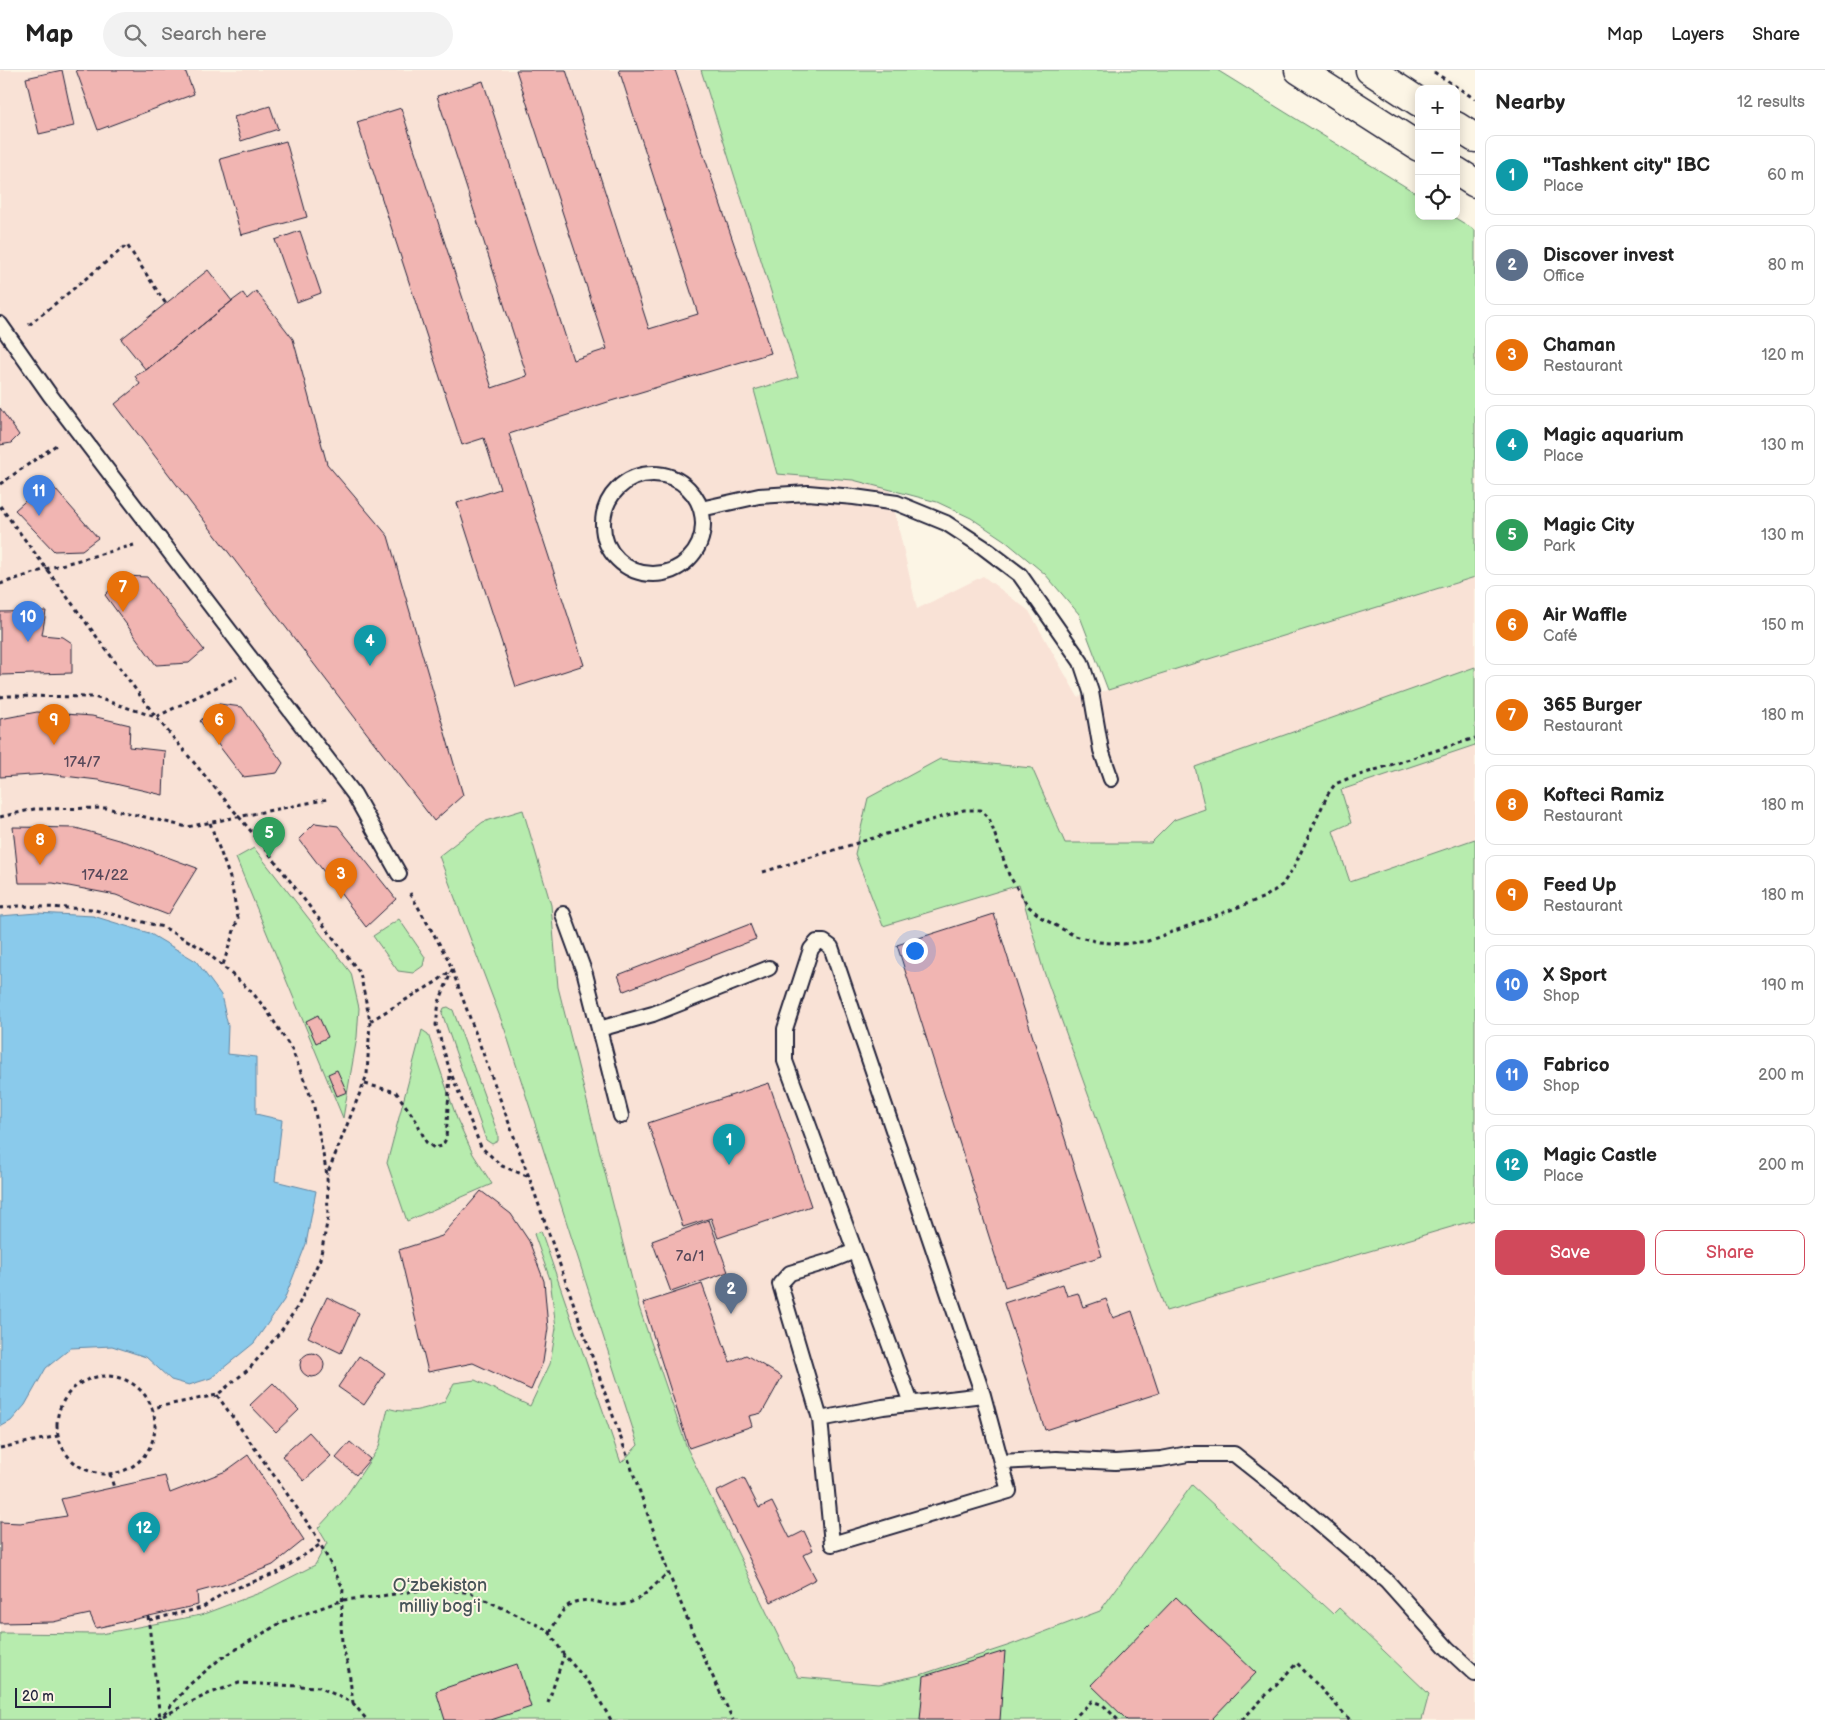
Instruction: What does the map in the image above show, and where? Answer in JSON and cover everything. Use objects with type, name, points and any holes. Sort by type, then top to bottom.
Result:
[{"type":"main road","points":[[1299,70],[1415,144]]},
{"type":"main road","points":[[1370,70],[1415,99]]},
{"type":"main road","points":[[1460,129],[1475,138]]},
{"type":"main road","points":[[1460,174],[1475,183]]},
{"type":"lane","points":[[0,324],[77,431],[354,794],[399,874]]},
{"type":"lane","points":[[650,474],[667,475],[682,482],[693,494],[701,509],[703,525],[700,541],[692,555],[680,566],[663,573],[649,574],[633,570],[619,561],[608,548],[603,532],[603,515],[609,499],[620,486],[633,478],[650,474]]},
{"type":"lane","points":[[701,509],[759,496],[808,493],[854,497],[897,503],[946,523],[983,547],[1020,576],[1081,662],[1091,692],[1101,750],[1111,779]]},
{"type":"lane","points":[[564,914],[585,974],[621,1116]]},
{"type":"lane","points":[[855,1251],[790,1274],[780,1284],[820,1419],[832,1544],[1009,1491],[983,1395],[831,948],[824,942],[817,942],[811,948],[785,1029],[785,1060],[855,1251],[911,1404]]},
{"type":"lane","points":[[599,1029],[653,1014],[769,968]]},
{"type":"lane","points":[[820,1419],[911,1404],[983,1395]]},
{"type":"lane","points":[[1001,1462],[1056,1458],[1115,1462],[1161,1459],[1188,1454],[1234,1454],[1301,1507],[1387,1581],[1447,1648],[1475,1674]]},
{"type":"path","points":[[1430,70],[1475,99]]},
{"type":"path","points":[[11,339],[127,245],[166,304]]},
{"type":"path","points":[[0,484],[77,431]]},
{"type":"path","points":[[0,506],[156,717],[239,817],[360,973],[370,1020],[367,1075],[327,1175]]},
{"type":"path","points":[[0,584],[46,568],[159,538]]},
{"type":"path","points":[[0,697],[94,697],[156,717],[257,667]]},
{"type":"path","points":[[763,872],[964,810],[981,810],[989,818],[1009,875],[1028,906],[1042,918],[1075,936],[1099,942],[1123,944],[1148,941],[1265,897],[1282,885],[1294,867],[1328,794],[1335,784],[1475,738]]},
{"type":"path","points":[[0,818],[34,809],[107,808],[187,827],[354,794]]},
{"type":"path","points":[[210,823],[230,878],[238,918],[223,965]]},
{"type":"path","points":[[399,874],[448,959],[529,1177],[668,1572],[698,1645],[733,1720]]},
{"type":"path","points":[[0,908],[19,906],[91,910],[164,927],[203,948],[252,992],[268,1012],[292,1050],[313,1102],[327,1175],[328,1218],[320,1259],[298,1306],[281,1331],[250,1368],[217,1395],[152,1408]]},
{"type":"path","points":[[370,1020],[436,982],[452,970]]},
{"type":"path","points":[[452,970],[439,1002],[436,1025],[450,1071],[481,1146],[502,1166],[529,1177]]},
{"type":"path","points":[[365,1084],[396,1092],[417,1122],[426,1142],[434,1148],[442,1146],[446,1139],[450,1071]]},
{"type":"path","points":[[110,1376],[127,1381],[142,1392],[152,1408],[155,1426],[151,1444],[141,1460],[126,1470],[110,1474],[95,1474],[78,1466],[65,1453],[58,1436],[57,1418],[63,1400],[76,1386],[92,1378],[110,1376]]},
{"type":"path","points":[[217,1395],[314,1532],[343,1588],[342,1643],[349,1671],[353,1703]]},
{"type":"path","points":[[0,1448],[58,1436]]},
{"type":"path","points":[[110,1474],[114,1488]]},
{"type":"path","points":[[160,1719],[148,1618],[202,1608],[225,1592],[277,1573],[321,1544]]},
{"type":"path","points":[[550,1633],[560,1614],[571,1602],[583,1600],[611,1606],[625,1604],[642,1597],[668,1572]]},
{"type":"path","points":[[160,1719],[189,1685],[220,1659],[282,1622],[343,1600],[435,1588],[471,1593],[542,1627],[550,1633],[564,1655],[590,1684],[612,1720]]},
{"type":"path","points":[[548,1703],[564,1655]]},
{"type":"path","points":[[1242,1720],[1297,1663],[1350,1720]]},
{"type":"path","points":[[150,1720],[160,1719],[208,1694],[239,1683],[319,1687],[353,1703],[367,1720]]},
{"type":"path","points":[[1072,1720],[1092,1701],[1103,1705],[1118,1720]]},
{"type":"shaded area","points":[[0,70],[794,70],[917,609],[983,576],[1029,611],[1078,697],[1108,690],[1475,577],[1475,1720],[1422,1720],[1429,1694],[1340,1609],[1334,1614],[1192,1485],[1100,1611],[1010,1645],[920,1675],[879,1684],[798,1677],[687,1448],[674,1406],[585,1503],[379,1447],[315,1565],[262,1592],[201,1615],[101,1634],[0,1633]]},
{"type":"green space","points":[[701,70],[1217,70],[1415,193],[1415,220],[1459,220],[1475,230],[1475,577],[1108,690],[1079,614],[1045,574],[1004,540],[971,518],[937,502],[853,480],[777,474],[754,390],[798,377]]},
{"type":"green space","points":[[1475,667],[1475,745],[1341,790],[1351,823],[1333,831],[1350,882],[1475,839],[1475,1220],[1166,1311],[1043,969],[1019,885],[883,926],[855,854],[868,798],[940,759],[1032,768],[1065,843],[1151,843],[1174,820],[1205,809],[1195,767]]},
{"type":"green space","name":"Oʻzbekiston milliy bogʻi","points":[[523,810],[551,905],[558,987],[639,1307],[687,1448],[798,1677],[879,1684],[920,1675],[1010,1645],[1100,1611],[1192,1485],[1333,1614],[1339,1608],[1429,1694],[1422,1720],[0,1720],[0,1633],[101,1634],[201,1615],[262,1592],[315,1565],[327,1543],[318,1528],[342,1502],[379,1447],[388,1408],[409,1411],[430,1407],[444,1402],[454,1383],[475,1380],[530,1406],[550,1364],[556,1328],[550,1279],[534,1234],[541,1231],[621,1463],[638,1445],[505,1030],[439,856],[483,822]]},
{"type":"green space","points":[[254,848],[351,973],[359,1008],[357,1037],[343,1118],[236,858]]},
{"type":"green space","points":[[399,919],[425,957],[423,966],[413,973],[398,971],[373,936]]},
{"type":"green space","points":[[448,1007],[453,1010],[498,1134],[498,1141],[492,1144],[486,1140],[442,1013],[444,1008]]},
{"type":"green space","points":[[422,1030],[428,1034],[457,1119],[473,1154],[492,1184],[407,1221],[387,1163]]},
{"type":"water","points":[[37,913],[93,916],[149,933],[196,961],[221,995],[228,1026],[227,1054],[256,1057],[256,1114],[282,1120],[275,1181],[316,1191],[306,1244],[284,1300],[254,1343],[211,1378],[189,1385],[171,1380],[146,1357],[112,1346],[71,1348],[46,1368],[25,1405],[11,1421],[0,1427],[0,916]]},
{"type":"building","points":[[62,70],[74,126],[39,134],[26,78]]},
{"type":"building","points":[[76,70],[185,70],[194,94],[98,130]]},
{"type":"building","points":[[516,70],[566,70],[649,329],[698,314],[619,70],[675,70],[771,353],[509,434],[584,665],[516,687],[457,503],[500,489],[484,438],[462,445],[357,122],[401,108],[492,388],[527,376],[437,96],[483,81],[573,360],[607,349]]},
{"type":"building","points":[[270,106],[278,129],[241,141],[234,117]]},
{"type":"building","points":[[286,141],[307,217],[241,235],[220,159]]},
{"type":"building","points":[[300,231],[321,293],[297,302],[275,240]]},
{"type":"building","points":[[208,270],[232,301],[146,370],[121,339]]},
{"type":"building","points":[[256,291],[293,339],[327,464],[388,536],[463,795],[434,821],[115,404],[140,384],[135,376],[146,370],[243,293],[247,299]]},
{"type":"building","points":[[0,408],[19,435],[11,443],[0,445]]},
{"type":"building","points":[[48,481],[98,538],[82,550],[54,551],[15,510]]},
{"type":"building","points":[[123,576],[147,577],[204,650],[189,663],[156,665],[105,595]]},
{"type":"building","points":[[46,611],[42,635],[63,637],[72,643],[72,673],[0,675],[0,612]]},
{"type":"building","points":[[219,704],[242,707],[283,763],[277,773],[243,777],[200,721]]},
{"type":"building","points":[[37,712],[92,716],[130,725],[129,747],[165,751],[163,795],[98,780],[47,774],[0,777],[0,719]]},
{"type":"building","points":[[315,823],[338,826],[396,899],[366,927],[299,839]]},
{"type":"building","points":[[13,827],[76,828],[129,843],[197,868],[168,915],[116,895],[53,883],[19,883]]},
{"type":"building","points":[[994,914],[1102,1256],[1005,1287],[897,945]]},
{"type":"building","points":[[750,924],[756,939],[624,991],[618,975]]},
{"type":"building","points":[[318,1015],[328,1037],[316,1043],[306,1021]]},
{"type":"building","points":[[337,1070],[347,1092],[337,1096],[328,1074]]},
{"type":"building","points":[[769,1083],[811,1206],[718,1238],[711,1218],[683,1227],[648,1123]]},
{"type":"building","points":[[481,1191],[511,1214],[529,1241],[544,1281],[548,1328],[543,1362],[531,1390],[473,1363],[428,1372],[399,1250],[442,1236]]},
{"type":"building","points":[[709,1220],[728,1272],[671,1292],[652,1241]]},
{"type":"building","points":[[702,1284],[730,1362],[746,1355],[782,1377],[762,1413],[749,1416],[752,1426],[689,1448],[643,1303]]},
{"type":"building","points":[[1063,1284],[1067,1296],[1078,1293],[1083,1307],[1106,1299],[1113,1318],[1132,1311],[1159,1393],[1045,1430],[1004,1303]]},
{"type":"building","points":[[327,1297],[359,1313],[341,1353],[308,1337]]},
{"type":"building","points":[[312,1353],[321,1356],[324,1365],[321,1374],[312,1377],[303,1374],[300,1365],[303,1356]]},
{"type":"building","points":[[359,1356],[385,1374],[364,1405],[338,1387]]},
{"type":"building","points":[[273,1383],[299,1410],[276,1432],[250,1405]]},
{"type":"building","points":[[309,1432],[331,1456],[304,1481],[282,1456]]},
{"type":"building","points":[[350,1442],[370,1459],[356,1475],[336,1458]]},
{"type":"building","points":[[248,1455],[304,1540],[273,1565],[223,1585],[197,1592],[198,1605],[96,1628],[90,1614],[53,1622],[0,1623],[0,1522],[20,1523],[67,1516],[61,1499],[165,1476],[170,1493],[226,1471]]},
{"type":"building","points":[[744,1478],[759,1508],[772,1502],[790,1538],[804,1531],[813,1550],[803,1555],[816,1579],[771,1602],[716,1492]]},
{"type":"building","points":[[1176,1597],[1256,1673],[1211,1720],[1127,1720],[1091,1685]]},
{"type":"building","points":[[1005,1651],[1000,1720],[920,1720],[924,1676]]},
{"type":"building","points":[[517,1664],[531,1707],[491,1720],[445,1720],[436,1691]]},
{"type":"place","name":"Fabrico","points":[[39,516]]},
{"type":"place","name":"365 Burger","points":[[123,612]]},
{"type":"place","name":"X Sport","points":[[28,642]]},
{"type":"place","name":"Magic aquarium","points":[[370,666]]},
{"type":"place","name":"Feed Up","points":[[54,745]]},
{"type":"place","name":"Air Waffle","points":[[219,745]]},
{"type":"place","name":"Magic City","points":[[269,858]]},
{"type":"place","name":"Kofteci Ramiz","points":[[40,865]]},
{"type":"place","name":"Chaman","points":[[341,899]]},
{"type":"place","name":"\"Tashkent city\" IBC","points":[[729,1165]]},
{"type":"place","name":"Discover invest","points":[[731,1314]]},
{"type":"place","name":"Magic Castle","points":[[144,1553]]}]
